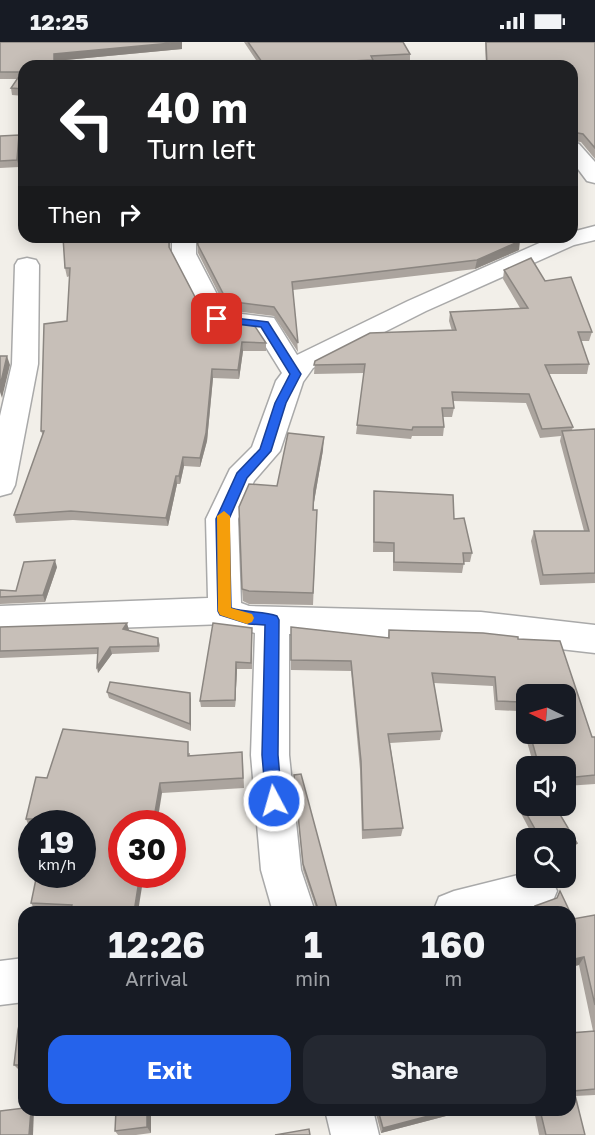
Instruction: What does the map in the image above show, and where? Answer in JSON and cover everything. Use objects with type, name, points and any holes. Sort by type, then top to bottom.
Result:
[{"type":"street","points":[[578,155],[595,176]]},
{"type":"street","points":[[578,237],[595,233]]},
{"type":"street","points":[[183,243],[184,255],[217,319],[265,324],[296,374]]},
{"type":"street","points":[[225,611],[222,519],[242,476],[265,451],[281,403],[304,362],[417,306],[559,243]]},
{"type":"street","points":[[0,485],[25,364],[27,265]]},
{"type":"street","points":[[0,619],[225,611],[249,619],[481,626],[594,638]]},
{"type":"street","points":[[272,620],[270,755],[281,870],[292,906]]},
{"type":"street","points":[[477,906],[536,891]]},
{"type":"street","points":[[0,983],[18,981]]},
{"type":"street","points":[[350,1116],[355,1135]]},
{"type":"building","points":[[0,42],[182,42],[54,54],[54,60],[18,60],[18,72],[0,72]]},
{"type":"building","points":[[248,42],[403,42],[410,54],[371,56],[373,60],[261,60]]},
{"type":"building","points":[[486,42],[595,42],[595,148],[583,134],[578,133],[578,60],[487,60]]},
{"type":"building","points":[[18,78],[18,89],[11,88]]},
{"type":"building","points":[[18,135],[17,160],[0,161],[0,136]]},
{"type":"building","points":[[63,243],[169,243],[205,316],[254,325],[266,343],[242,342],[238,370],[212,369],[206,433],[200,458],[183,457],[166,518],[71,511],[14,515],[44,431],[41,431],[44,324],[67,321],[70,268],[65,268]]},
{"type":"building","points":[[198,243],[515,243],[477,260],[292,282],[298,343],[274,307],[227,301]]},
{"type":"building","points":[[531,258],[545,281],[571,277],[592,332],[578,332],[589,364],[545,365],[573,427],[542,429],[529,394],[452,392],[454,408],[442,408],[444,427],[413,427],[412,430],[357,425],[365,364],[314,365],[315,361],[370,333],[456,330],[450,312],[528,308],[504,270]]},
{"type":"building","points":[[0,356],[7,356],[0,386]]},
{"type":"building","points":[[595,429],[595,573],[543,575],[534,531],[589,531],[562,431]]},
{"type":"building","points":[[288,433],[324,437],[314,489],[313,510],[317,510],[313,593],[249,591],[242,589],[239,507],[249,484],[277,486]]},
{"type":"building","points":[[374,491],[453,495],[454,519],[464,518],[472,553],[463,553],[464,564],[394,562],[394,543],[374,542]]},
{"type":"building","points":[[55,560],[43,595],[0,597],[0,590],[16,591],[24,562]]},
{"type":"building","points":[[127,623],[123,629],[158,638],[158,646],[110,647],[97,667],[98,648],[0,651],[0,627]]},
{"type":"building","points":[[213,623],[252,628],[251,663],[236,662],[235,700],[200,701]]},
{"type":"building","points":[[291,627],[389,638],[389,630],[483,633],[518,637],[518,639],[560,641],[574,684],[516,684],[516,702],[497,701],[495,677],[432,673],[442,731],[388,734],[403,828],[363,830],[361,761],[351,661],[291,660]]},
{"type":"building","points":[[110,682],[190,693],[190,724],[107,692]]},
{"type":"building","points":[[576,689],[592,737],[595,737],[595,775],[576,777],[576,756],[536,756],[533,744],[576,744]]},
{"type":"building","points":[[63,729],[188,742],[188,756],[242,752],[243,778],[160,783],[155,810],[108,810],[108,888],[138,888],[135,906],[72,906],[31,903],[34,888],[96,888],[96,810],[28,810],[36,777],[47,778]]},
{"type":"building","points":[[301,774],[336,906],[317,906],[303,864],[294,775]]},
{"type":"building","points":[[528,816],[561,816],[568,828],[534,828]]},
{"type":"building","points":[[560,891],[567,906],[535,906],[557,898]]},
{"type":"building","points":[[595,915],[595,1005],[584,957],[576,959],[576,918]]},
{"type":"building","points":[[18,1030],[18,1065],[14,1065]]},
{"type":"building","points":[[595,1031],[595,1089],[576,1091],[576,1033]]},
{"type":"building","points":[[576,1099],[585,1135],[546,1135],[541,1116],[576,1116]]},
{"type":"building","points":[[18,1109],[18,1116],[31,1116],[29,1135],[0,1135],[0,1111]]},
{"type":"building","points":[[116,1116],[147,1116],[147,1127],[115,1131]]},
{"type":"building","points":[[380,1116],[428,1116],[383,1128]]},
{"type":"building","points":[[309,1129],[310,1135],[275,1135]]},
{"type":"slow traffic","points":[[224,516],[222,519],[225,611],[247,618]]},
{"type":"route","points":[[217,319],[265,324],[296,374],[290,381],[281,403],[265,451],[242,476],[222,519],[225,611],[249,619],[272,620],[270,755],[274,801]]}]
